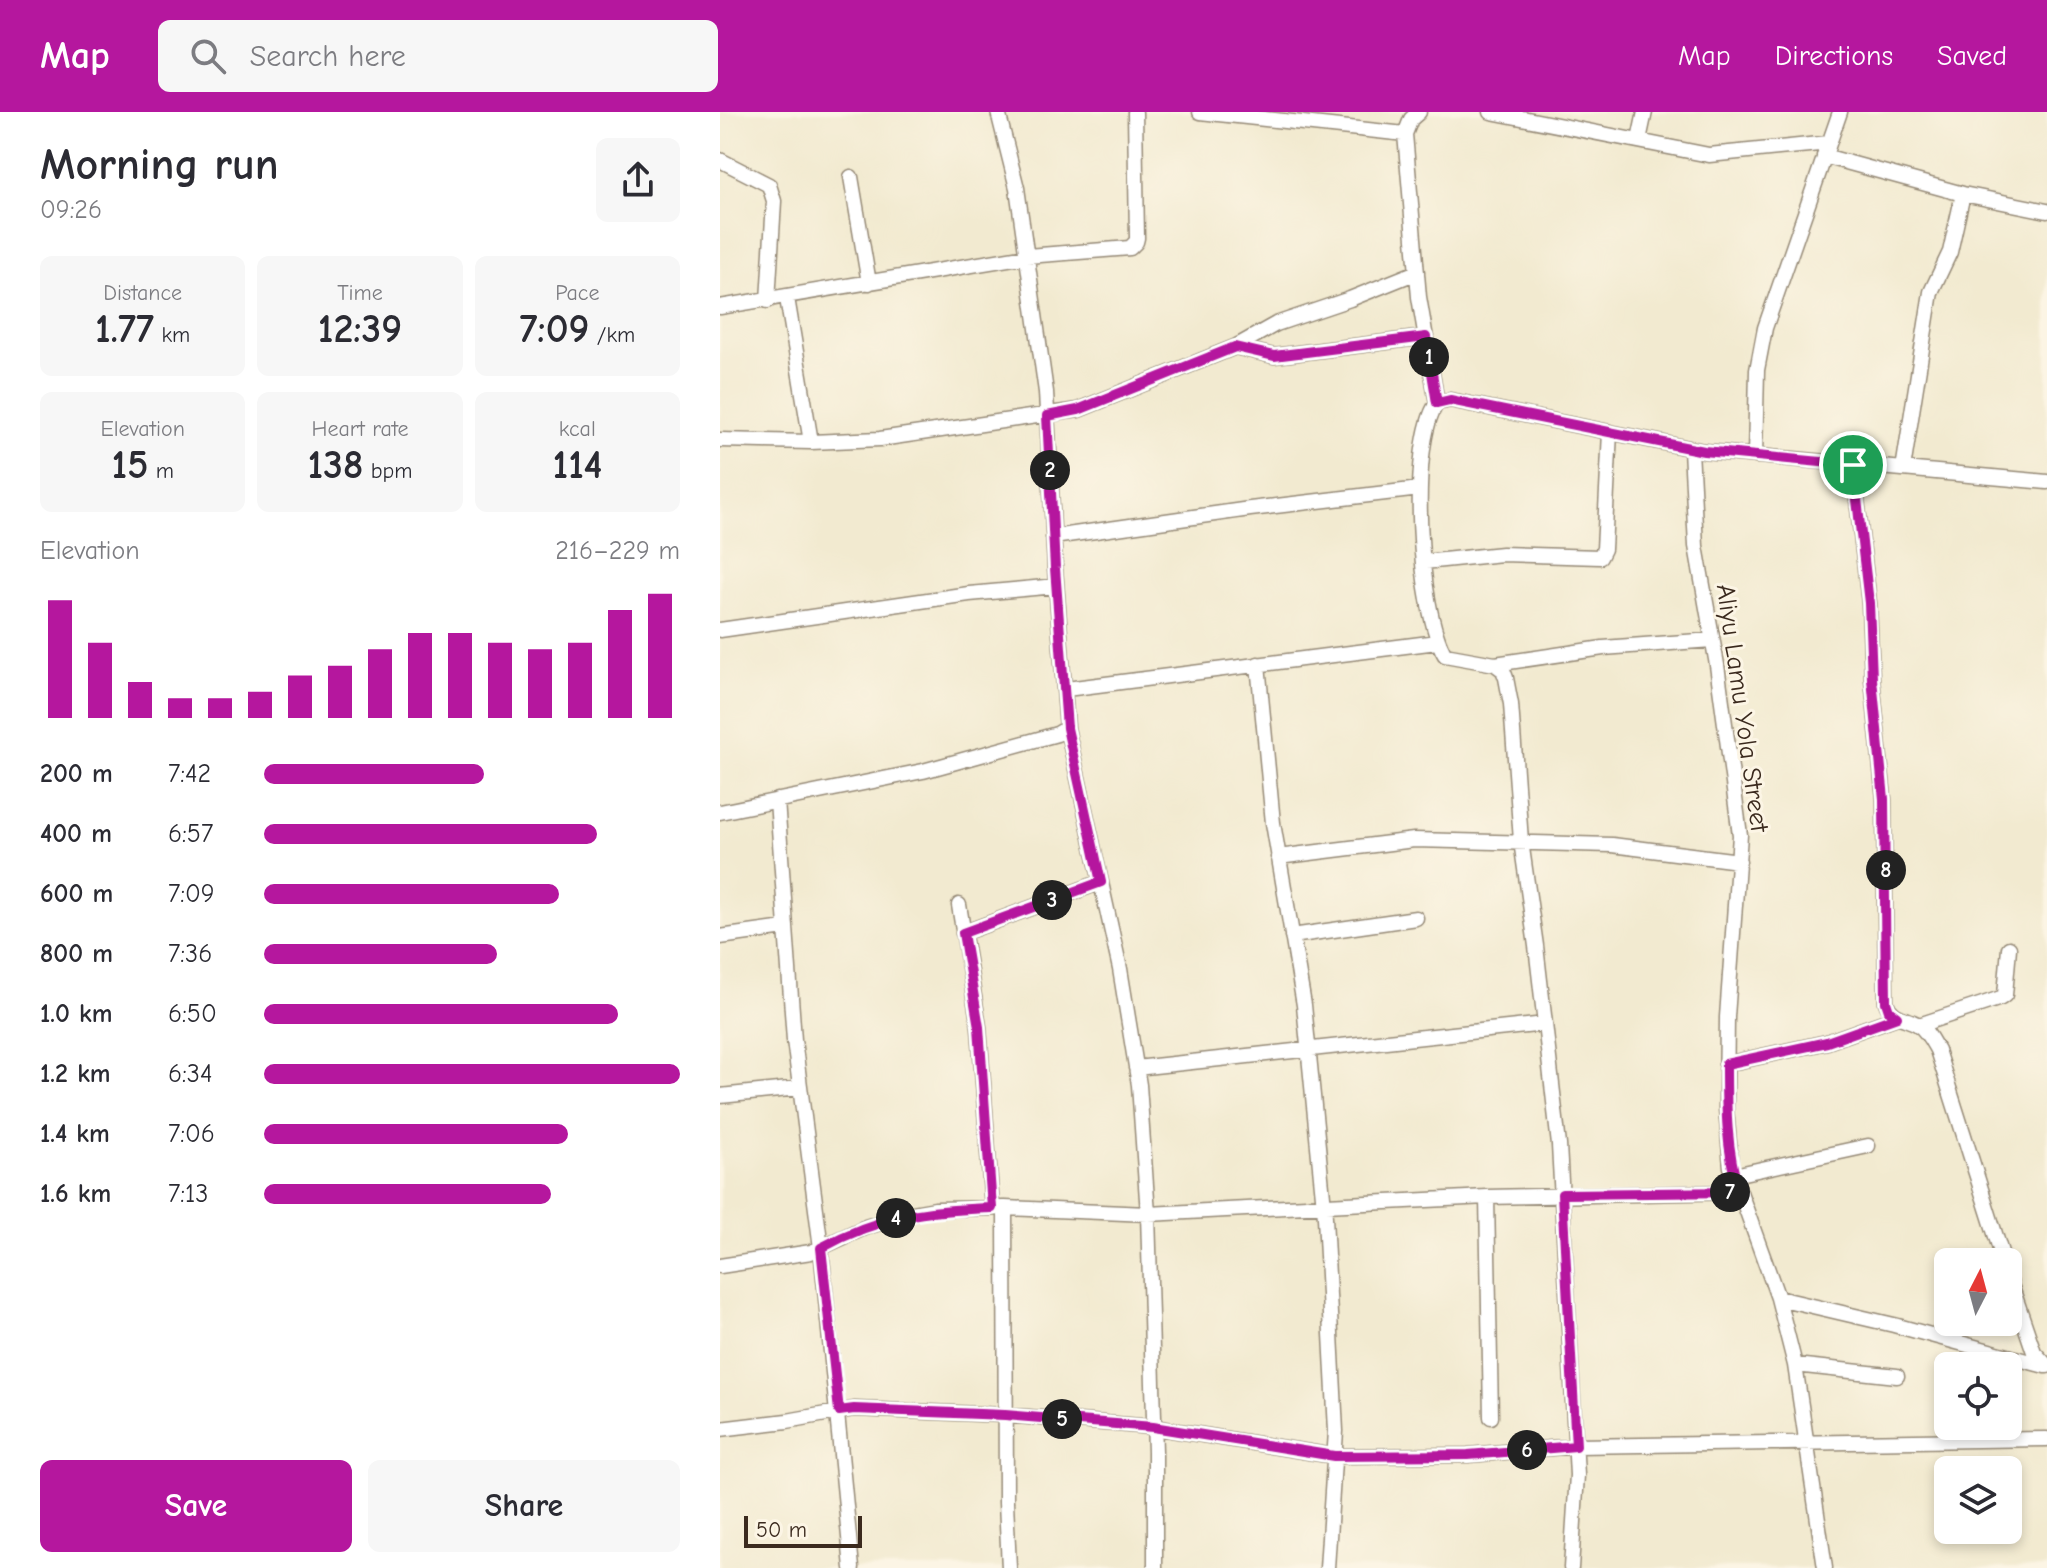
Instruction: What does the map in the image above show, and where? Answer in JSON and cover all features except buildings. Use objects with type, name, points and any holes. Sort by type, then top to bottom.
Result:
[{"type":"street","points":[[998,112],[1017,188],[1046,392],[1067,728],[1120,969],[1136,1068],[1148,1214],[1155,1568]]},
{"type":"street","points":[[720,307],[1027,256],[1130,248],[1136,242],[1135,112]]},
{"type":"street","points":[[1200,112],[1405,134]]},
{"type":"street","points":[[1419,112],[1411,119],[1405,134],[1417,272],[1437,403],[1426,424],[1420,489],[1426,593],[1437,642],[1445,655],[1495,664],[1603,648],[1712,640]]},
{"type":"street","points":[[1491,112],[1709,155],[1827,150],[1963,194],[2047,211]]},
{"type":"street","points":[[1639,140],[1645,112]]},
{"type":"street","points":[[1755,456],[1757,370],[1765,328],[1840,112]]},
{"type":"street","points":[[720,160],[769,185],[772,190],[768,301]]},
{"type":"street","points":[[851,177],[869,283]]},
{"type":"street","points":[[1903,469],[1931,292],[1950,252],[1963,194]]},
{"type":"street","points":[[720,440],[811,442],[880,439],[1078,410],[1235,347],[1276,324],[1417,272]]},
{"type":"street","points":[[787,298],[811,442]]},
{"type":"street","points":[[1235,347],[1274,356],[1426,337]]},
{"type":"street","points":[[1437,403],[1450,400],[1691,449],[2047,482]]},
{"type":"street","points":[[1424,562],[1502,554],[1600,557],[1604,549],[1610,432]]},
{"type":"street","name":"Aliyu Lamu Yola Street","points":[[1691,449],[1696,546],[1737,805],[1739,861],[1726,1064],[1726,1108],[1734,1175],[1778,1298],[1795,1365],[1825,1568]]},
{"type":"street","points":[[1853,465],[1869,603],[1872,679],[1884,799],[1886,1002],[1889,1011],[1897,1017],[1919,1025],[1937,1050],[2000,1248]]},
{"type":"street","points":[[1053,537],[1420,489]]},
{"type":"street","points":[[720,630],[969,594],[1056,586]]},
{"type":"street","points":[[1066,689],[1437,642]]},
{"type":"street","points":[[1258,664],[1273,823],[1309,1049],[1324,1205],[1335,1416],[1327,1568]]},
{"type":"street","points":[[1495,664],[1503,670],[1511,704],[1521,841],[1559,1145],[1577,1475],[1571,1568]]},
{"type":"street","points":[[720,812],[923,771],[1057,734],[1067,728]]},
{"type":"street","points":[[777,800],[799,1088],[839,1411],[852,1568]]},
{"type":"street","points":[[1278,857],[1414,840],[1612,845],[1739,861]]},
{"type":"street","points":[[963,933],[1101,882]]},
{"type":"street","points":[[959,905],[979,1027],[998,1208],[1009,1568]]},
{"type":"street","points":[[1292,936],[1416,918]]},
{"type":"street","points":[[720,937],[785,928]]},
{"type":"street","points":[[1919,1025],[1994,1002],[2005,995],[2009,948]]},
{"type":"street","points":[[1726,1064],[1827,1042],[1897,1017]]},
{"type":"street","points":[[1136,1068],[1545,1024]]},
{"type":"street","points":[[720,1096],[799,1088]]},
{"type":"street","points":[[1734,1175],[1868,1146]]},
{"type":"street","points":[[720,1266],[796,1256],[866,1227],[912,1213],[998,1208],[1148,1214],[1562,1194],[1739,1192]]},
{"type":"street","points":[[1487,1197],[1491,1417]]},
{"type":"street","points":[[1778,1298],[2046,1366]]},
{"type":"street","points":[[2022,1317],[2034,1352],[2046,1366]]},
{"type":"street","points":[[1795,1365],[1897,1376]]},
{"type":"street","points":[[720,1429],[854,1409],[1005,1415],[1153,1427],[1334,1456],[1468,1455],[1576,1446],[2047,1439]]},
{"type":"route","points":[[1426,337],[1437,403],[1450,400],[1704,451],[1853,465],[1869,603],[1872,679],[1884,799],[1886,1002],[1889,1011],[1897,1017],[1827,1042],[1726,1064],[1731,1167],[1739,1192],[1562,1194],[1576,1446],[1468,1455],[1334,1456],[1153,1427],[1005,1415],[839,1411],[821,1248],[866,1227],[912,1213],[935,1209],[992,1208],[979,1027],[963,933],[1101,882],[1067,728],[1047,416],[1078,410],[1235,347],[1274,356],[1426,337]]}]
